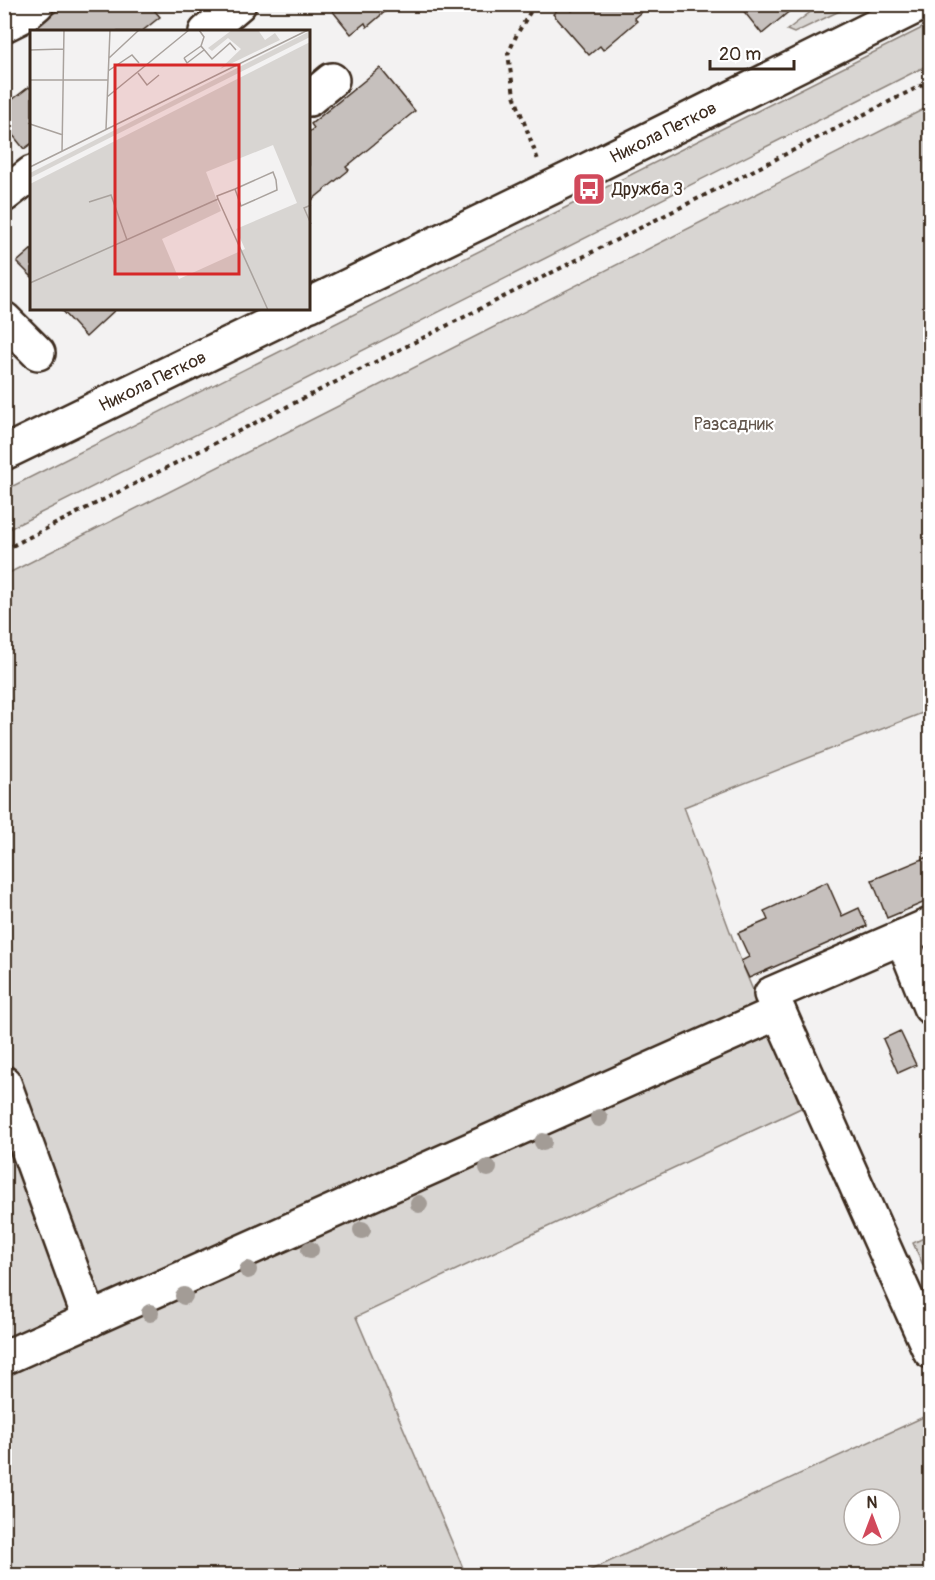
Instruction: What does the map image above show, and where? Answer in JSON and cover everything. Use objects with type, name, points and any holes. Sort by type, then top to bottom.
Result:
[{"type":"street","points":[[4,25],[24,15],[37,4]]},
{"type":"street","points":[[208,30],[239,4]]},
{"type":"street","name":"Никола Петков","points":[[310,305],[921,4]]},
{"type":"street","points":[[4,195],[30,175]]},
{"type":"street","name":"Никола Петков","points":[[4,453],[299,310]]},
{"type":"street","points":[[4,319],[38,353]]},
{"type":"street","points":[[930,1007],[916,931],[771,994],[930,1351]]},
{"type":"street","points":[[4,1358],[779,1012]]},
{"type":"street","points":[[4,1083],[90,1320]]},
{"type":"path","points":[[535,4],[508,54],[514,95],[531,144],[550,188]]},
{"type":"path","points":[[4,550],[930,81]]},
{"type":"green space","points":[[821,4],[852,5],[794,33],[787,30]]},
{"type":"green space","points":[[930,24],[930,64],[5,531],[5,490]]},
{"type":"green space","name":"Разсадник","points":[[930,106],[930,710],[684,807],[741,961],[801,1108],[356,1317],[466,1575],[5,1575],[5,575]]},
{"type":"green space","points":[[930,1235],[930,1280],[913,1243]]},
{"type":"green space","points":[[930,1414],[930,1575],[580,1575]]},
{"type":"building","points":[[65,4],[149,4],[160,17],[144,30],[39,30],[37,27]]},
{"type":"building","points":[[327,4],[394,4],[367,27],[365,23],[351,34]]},
{"type":"building","points":[[567,4],[572,11],[580,4],[651,4],[634,18],[637,21],[603,50],[600,46],[589,55],[553,14]]},
{"type":"building","points":[[738,4],[798,4],[762,34]]},
{"type":"building","points":[[380,68],[415,111],[346,167],[349,170],[312,200],[310,197],[310,131],[314,128],[311,124]]},
{"type":"building","points":[[30,88],[30,144],[24,149],[4,124],[4,106]]},
{"type":"building","points":[[30,251],[30,275],[17,262]]},
{"type":"building","points":[[61,310],[115,310],[86,337]]},
{"type":"building","points":[[930,856],[930,900],[887,918],[872,880]]},
{"type":"building","points":[[827,882],[842,916],[859,908],[867,926],[749,978],[741,961],[749,957],[738,933],[768,920],[764,911]]},
{"type":"building","points":[[900,1031],[916,1065],[898,1073],[883,1039]]},
{"type":"place","name":"Дружба 3","points":[[589,189]]}]
